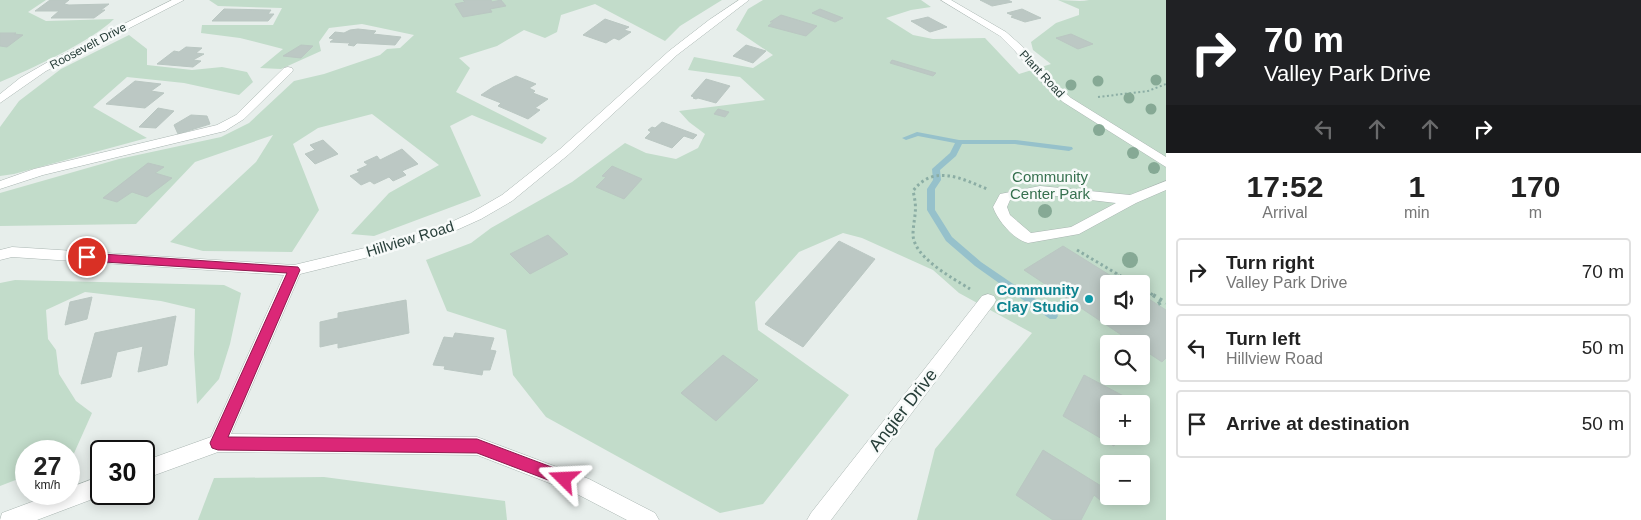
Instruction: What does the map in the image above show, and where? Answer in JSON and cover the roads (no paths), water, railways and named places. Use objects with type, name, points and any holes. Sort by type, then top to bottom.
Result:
[{"type":"street","name":"Roosevelt Drive","points":[[0,100],[9,91],[40,71],[106,35],[180,0]]},
{"type":"street","name":"Hillview Road","points":[[0,255],[12,252],[294,270],[373,251],[445,230],[476,216],[507,198],[564,152],[673,53],[712,22],[745,0]]},
{"type":"street","name":"Plant Road","points":[[945,0],[1003,34],[1066,100],[1166,163]]},
{"type":"street","points":[[0,185],[39,172],[221,128],[240,117],[288,70]]},
{"type":"street","points":[[1131,200],[1040,190],[1004,197],[1000,207],[1004,217],[1028,238],[1074,230],[1166,184]]},
{"type":"street","points":[[218,443],[294,270]]},
{"type":"street","name":"Angier Drive","points":[[818,520],[988,300]]},
{"type":"street","points":[[155,466],[218,443],[477,446],[582,486],[648,520]]},
{"type":"street","points":[[9,520],[90,490]]},
{"type":"waterway","points":[[906,138],[917,134],[959,142]]},
{"type":"waterway","points":[[959,142],[1015,142],[1069,149]]},
{"type":"waterway","points":[[959,142],[953,154],[936,169],[937,180],[931,189],[931,210],[949,239],[978,264],[1053,316]]},
{"type":"place","name":"Community Clay Studio","points":[[1089,299]]},
{"type":"park label","name":"Community Center Park","points":[[1050,186]]}]
